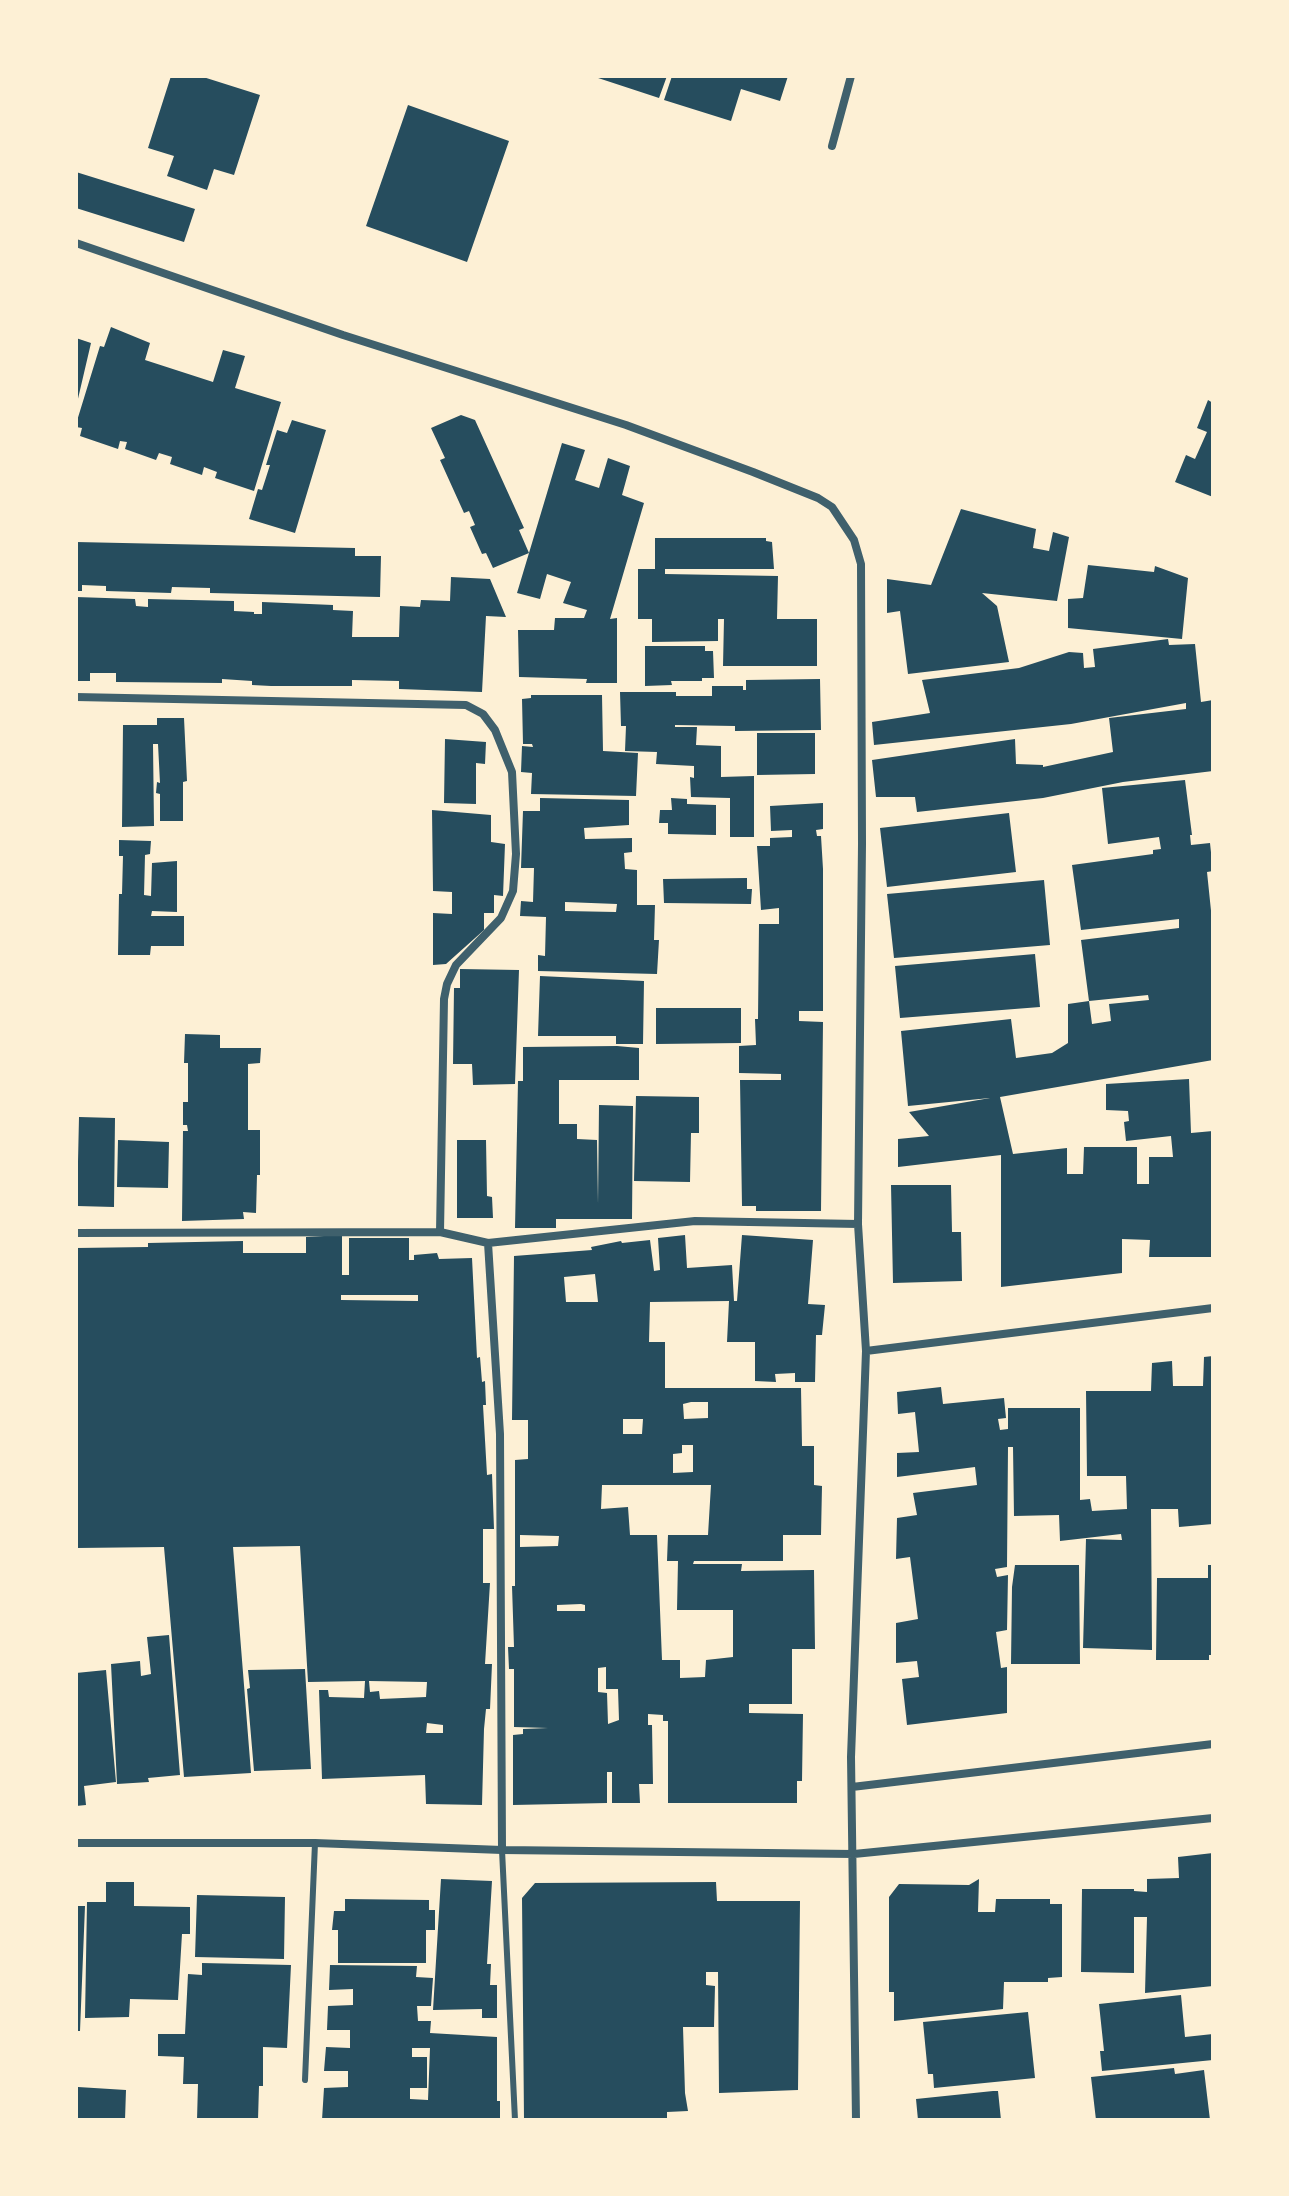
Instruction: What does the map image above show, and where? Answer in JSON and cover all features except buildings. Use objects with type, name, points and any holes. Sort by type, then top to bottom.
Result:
[{"type":"street","points":[[832,146],[851,76]]},
{"type":"street","points":[[76,243],[343,335],[626,425],[818,498],[832,507],[854,540],[861,564],[858,1224],[866,1351],[851,1757],[856,2120]]},
{"type":"street","points":[[76,697],[466,705],[483,714],[495,730],[512,772],[516,854],[513,891],[501,918],[456,965],[447,984],[444,999],[440,1232]]},
{"type":"street","points":[[76,1233],[440,1232],[488,1243],[695,1221],[858,1224]]},
{"type":"street","points":[[488,1243],[500,1434],[502,1850]]},
{"type":"street","points":[[866,1351],[1213,1308]]},
{"type":"street","points":[[852,1787],[1213,1744]]},
{"type":"street","points":[[76,1843],[315,1843],[502,1850],[854,1854],[1213,1818]]},
{"type":"lane","points":[[305,2080],[315,1843]]},
{"type":"lane","points":[[502,1850],[515,2120]]}]
